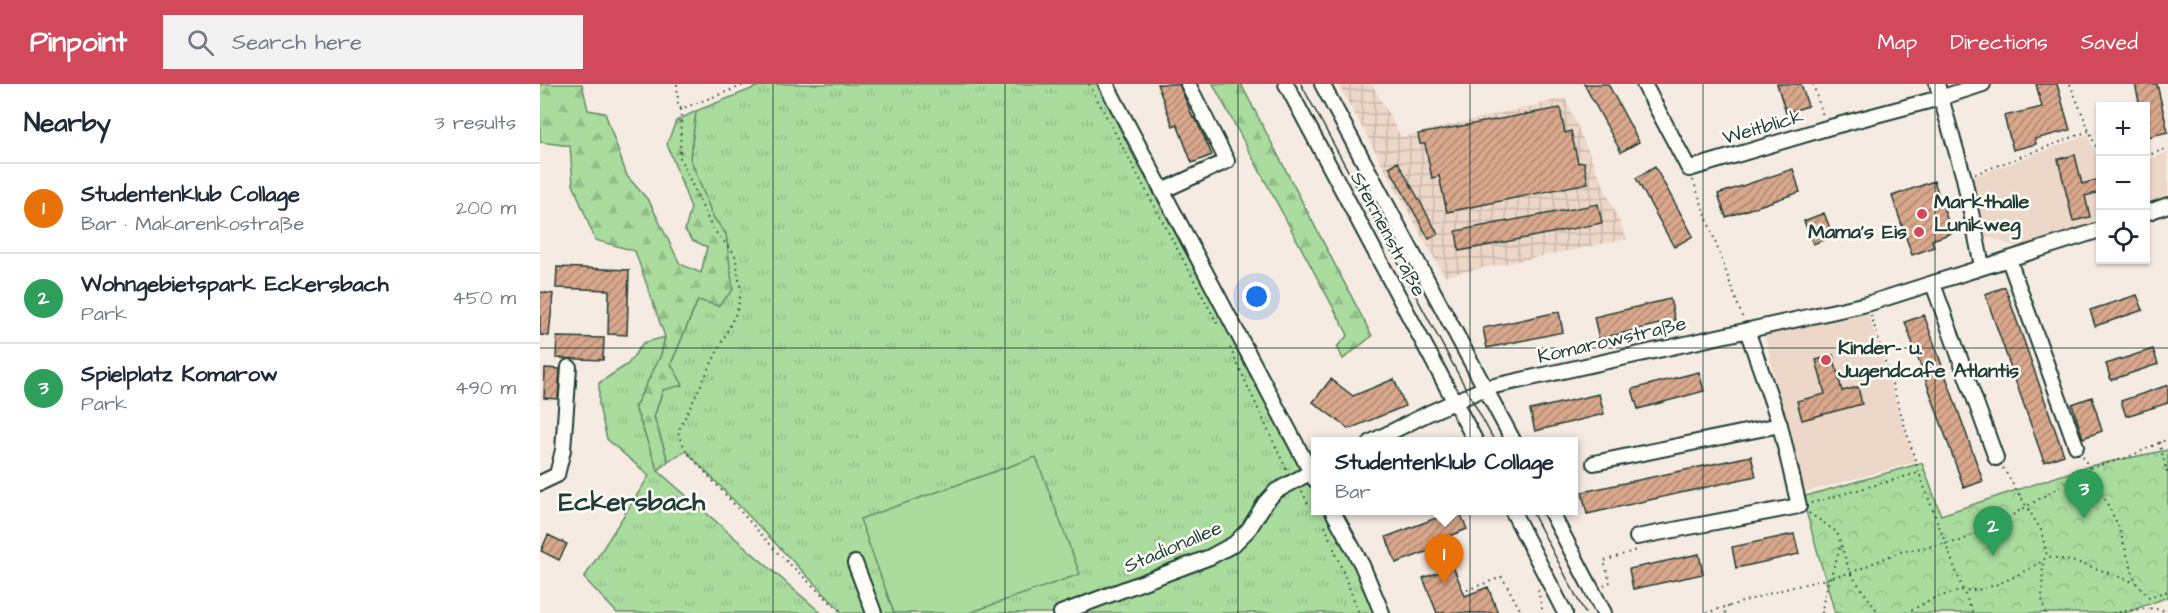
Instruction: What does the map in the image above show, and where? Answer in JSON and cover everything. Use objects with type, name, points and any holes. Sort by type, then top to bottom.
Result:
[{"type":"street","points":[[1106,84],[1311,468]]},
{"type":"street","points":[[1162,191],[1227,161],[1188,84]]},
{"type":"street","name":"Sternenstraße","points":[[1286,84],[1474,437]]},
{"type":"street","name":"Sternenstraße","points":[[1322,84],[1512,437]]},
{"type":"street","points":[[1644,84],[1689,169]]},
{"type":"street","name":"Weitblick","points":[[1689,169],[1827,128],[1939,91],[1983,84]]},
{"type":"street","points":[[1939,91],[1964,178],[1982,266]]},
{"type":"street","points":[[2150,211],[2168,205]]},
{"type":"street","name":"Komarowstraße","points":[[1485,388],[1867,304],[2096,231]]},
{"type":"street","points":[[2009,260],[2076,446]]},
{"type":"street","points":[[1933,284],[1996,458]]},
{"type":"street","points":[[1637,537],[1799,506],[1780,425],[1747,330]]},
{"type":"street","points":[[541,481],[556,475],[563,450],[569,367]]},
{"type":"street","points":[[1379,437],[1485,388]]},
{"type":"street","points":[[1594,463],[1780,425]]},
{"type":"street","name":"Stadionallee","points":[[1061,613],[1210,557],[1234,544],[1249,530],[1265,503],[1276,491],[1296,479],[1311,475]]},
{"type":"street","points":[[1515,515],[1565,613]]},
{"type":"street","points":[[1553,515],[1604,613]]},
{"type":"street","points":[[1328,516],[1362,565],[1382,613]]},
{"type":"street","points":[[855,563],[874,613]]},
{"type":"path","points":[[677,84],[678,103],[681,108],[680,158],[712,228],[735,254],[741,292],[737,311],[678,432],[686,451],[770,544],[842,613]]},
{"type":"path","points":[[681,108],[747,84]]},
{"type":"path","points":[[1089,84],[1219,327]]},
{"type":"path","points":[[1813,84],[1827,128]]},
{"type":"path","points":[[2070,84],[2100,156]]},
{"type":"path","points":[[1964,178],[2089,131]]},
{"type":"path","points":[[2150,154],[2168,148]]},
{"type":"path","points":[[1689,169],[1747,330]]},
{"type":"path","points":[[1867,304],[1919,473],[1973,613]]},
{"type":"path","points":[[1230,347],[1289,476],[1296,479],[1308,504],[1311,505]]},
{"type":"path","points":[[1706,613],[1850,573],[1899,552],[1960,541],[1998,524],[2090,468],[2126,458],[2168,439]]},
{"type":"path","points":[[2159,442],[2168,476]]},
{"type":"path","points":[[2076,446],[2090,468],[2118,525],[2136,583],[2149,597],[2149,608]]},
{"type":"path","points":[[1996,458],[2041,530],[2047,556]]},
{"type":"path","points":[[2163,459],[2168,459]]},
{"type":"path","points":[[1799,506],[1919,473]]},
{"type":"path","points":[[1799,506],[1837,532],[1850,573],[1879,613]]},
{"type":"path","points":[[1328,516],[1359,613]]},
{"type":"path","points":[[1594,592],[1610,582],[1604,561],[1639,550],[1637,537]]},
{"type":"path","points":[[1822,613],[1841,543]]},
{"type":"path","points":[[2047,556],[2084,564],[2136,583]]},
{"type":"path","points":[[1906,613],[1934,598],[2001,583],[2043,561],[2047,556]]},
{"type":"path","points":[[2043,561],[2042,598],[2045,613]]},
{"type":"path","points":[[1467,590],[1502,577],[1522,613]]},
{"type":"path","points":[[2149,597],[2168,591]]},
{"type":"path","points":[[1725,613],[1729,606]]},
{"type":"path","points":[[2113,613],[2149,608],[2168,611]]},
{"type":"shaded area","points":[[1338,84],[1372,84],[1401,137],[1565,98],[1627,239],[1444,276]]},
{"type":"shaded area","points":[[2088,135],[2096,155],[2096,223],[2025,250],[1985,236],[1973,177]]},
{"type":"shaded area","points":[[2168,152],[2168,196],[2150,203],[2150,159]]},
{"type":"shaded area","points":[[1866,307],[1915,462],[1802,493],[1764,332]]},
{"type":"green space","points":[[540,84],[582,84],[588,110],[605,113],[627,176],[649,201],[680,264],[701,273],[707,247],[692,240],[685,230],[691,208],[667,144],[676,121],[696,111],[690,158],[713,217],[726,234],[733,290],[718,306],[698,300],[671,364],[683,385],[663,390],[654,417],[668,461],[658,471],[635,407],[661,355],[665,337],[635,251],[595,240],[573,184],[570,146],[540,142]]},
{"type":"green space","points":[[764,84],[1098,84],[1135,159],[1311,482],[1311,515],[1329,515],[1365,581],[1378,613],[843,613],[686,451],[668,461],[654,417],[671,364],[726,234],[713,217],[690,158],[696,111]]},
{"type":"green space","points":[[1213,84],[1241,84],[1372,336],[1343,359],[1337,347],[1348,335]]},
{"type":"green space","points":[[665,337],[661,355],[635,407],[658,471],[821,613],[617,613],[584,578],[649,476],[607,439],[599,406],[599,383],[628,364],[643,343]]},
{"type":"green space","points":[[2168,450],[2168,597],[2125,613],[1835,613],[1802,497],[1922,463],[1941,515],[2089,466]]},
{"type":"green space","points":[[1036,457],[1080,574],[969,613],[894,613],[860,519]]},
{"type":"building","points":[[1157,84],[1179,84],[1212,155],[1192,163],[1177,124],[1173,126]]},
{"type":"building","points":[[1584,84],[1608,84],[1639,142],[1621,152]]},
{"type":"building","points":[[1777,84],[1801,84],[1808,106],[1786,113]]},
{"type":"building","points":[[2036,84],[2057,84],[2070,130],[2035,139],[2036,144],[2013,150],[2004,116],[2042,107]]},
{"type":"building","points":[[2135,84],[2157,84],[2168,132],[2150,136],[2150,102],[2139,102]]},
{"type":"building","points":[[1560,108],[1565,133],[1571,131],[1578,163],[1584,162],[1588,183],[1447,212],[1439,176],[1432,178],[1425,144],[1420,144],[1418,134]]},
{"type":"building","points":[[2075,155],[2082,184],[2096,180],[2096,193],[2085,196],[2090,217],[2073,221],[2058,159]]},
{"type":"building","points":[[1398,162],[1438,234],[1429,239],[1389,167]]},
{"type":"building","points":[[1655,167],[1693,236],[1674,247],[1636,178]]},
{"type":"building","points":[[1793,169],[1800,192],[1726,217],[1718,194]]},
{"type":"building","name":"Markthalle Lunikweg","points":[[1934,181],[1952,233],[1932,240],[1934,247],[1912,255],[1892,196]]},
{"type":"building","points":[[1598,204],[1602,223],[1459,251],[1456,231]]},
{"type":"building","points":[[1824,213],[1833,236],[1813,244],[1804,221]]},
{"type":"building","points":[[557,267],[629,270],[627,335],[608,334],[609,290],[556,288]]},
{"type":"building","points":[[2005,287],[2064,455],[2044,462],[1985,294]]},
{"type":"building","points":[[540,292],[553,294],[549,336],[540,335]]},
{"type":"building","points":[[2137,295],[2143,310],[2095,326],[2090,310]]},
{"type":"building","points":[[1670,299],[1675,320],[1599,339],[1594,317]]},
{"type":"building","points":[[1559,312],[1563,332],[1487,348],[1483,328]]},
{"type":"building","points":[[1924,315],[1983,481],[1964,488],[1905,322]]},
{"type":"building","points":[[557,337],[604,338],[603,360],[556,358]]},
{"type":"building","points":[[2153,349],[2158,364],[2111,380],[2106,364]]},
{"type":"building","points":[[1833,355],[1842,391],[1858,387],[1862,404],[1802,420],[1797,401],[1825,394],[1816,360]]},
{"type":"building","points":[[545,368],[560,369],[558,399],[544,398]]},
{"type":"building","points":[[1699,372],[1704,391],[1638,409],[1632,389]]},
{"type":"building","points":[[1331,379],[1353,396],[1394,379],[1405,406],[1349,429],[1313,402]]},
{"type":"building","points":[[2168,385],[2168,403],[2126,416],[2121,401]]},
{"type":"building","points":[[1599,394],[1604,414],[1535,431],[1530,410]]},
{"type":"building","points":[[2092,397],[2102,431],[2083,438],[2072,404]]},
{"type":"building","points":[[1751,456],[1756,476],[1587,514],[1582,492]]},
{"type":"building","points":[[1438,515],[1461,515],[1467,529],[1447,537],[1449,543],[1444,544],[1465,596],[1488,587],[1498,613],[1437,613],[1423,578],[1442,571],[1434,549],[1396,563],[1386,537],[1439,517]]},
{"type":"building","points":[[1794,534],[1799,554],[1736,568],[1732,547]]},
{"type":"building","points":[[548,535],[567,544],[559,560],[541,551]]},
{"type":"building","points":[[1699,554],[1703,574],[1633,589],[1629,569]]},
{"type":"tram line","points":[[1301,84],[1492,437]]},
{"type":"tram line","points":[[1534,515],[1585,613]]},
{"type":"place","name":"Markthalle Lunikweg","points":[[1922,214]]},
{"type":"place","name":"Mama's Eis","points":[[1919,232]]},
{"type":"place","name":"Kinder- u. Jugendcafe Atlantis","points":[[1826,360]]},
{"type":"place","name":"Spielplatz Komarow","points":[[2084,519]]},
{"type":"place","name":"Wohngebietspark Eckersbach","points":[[1993,556]]},
{"type":"place","name":"Studentenklub Collage","points":[[1444,584]]},
{"type":"district","name":"Eckersbach","points":[[632,502]]}]
